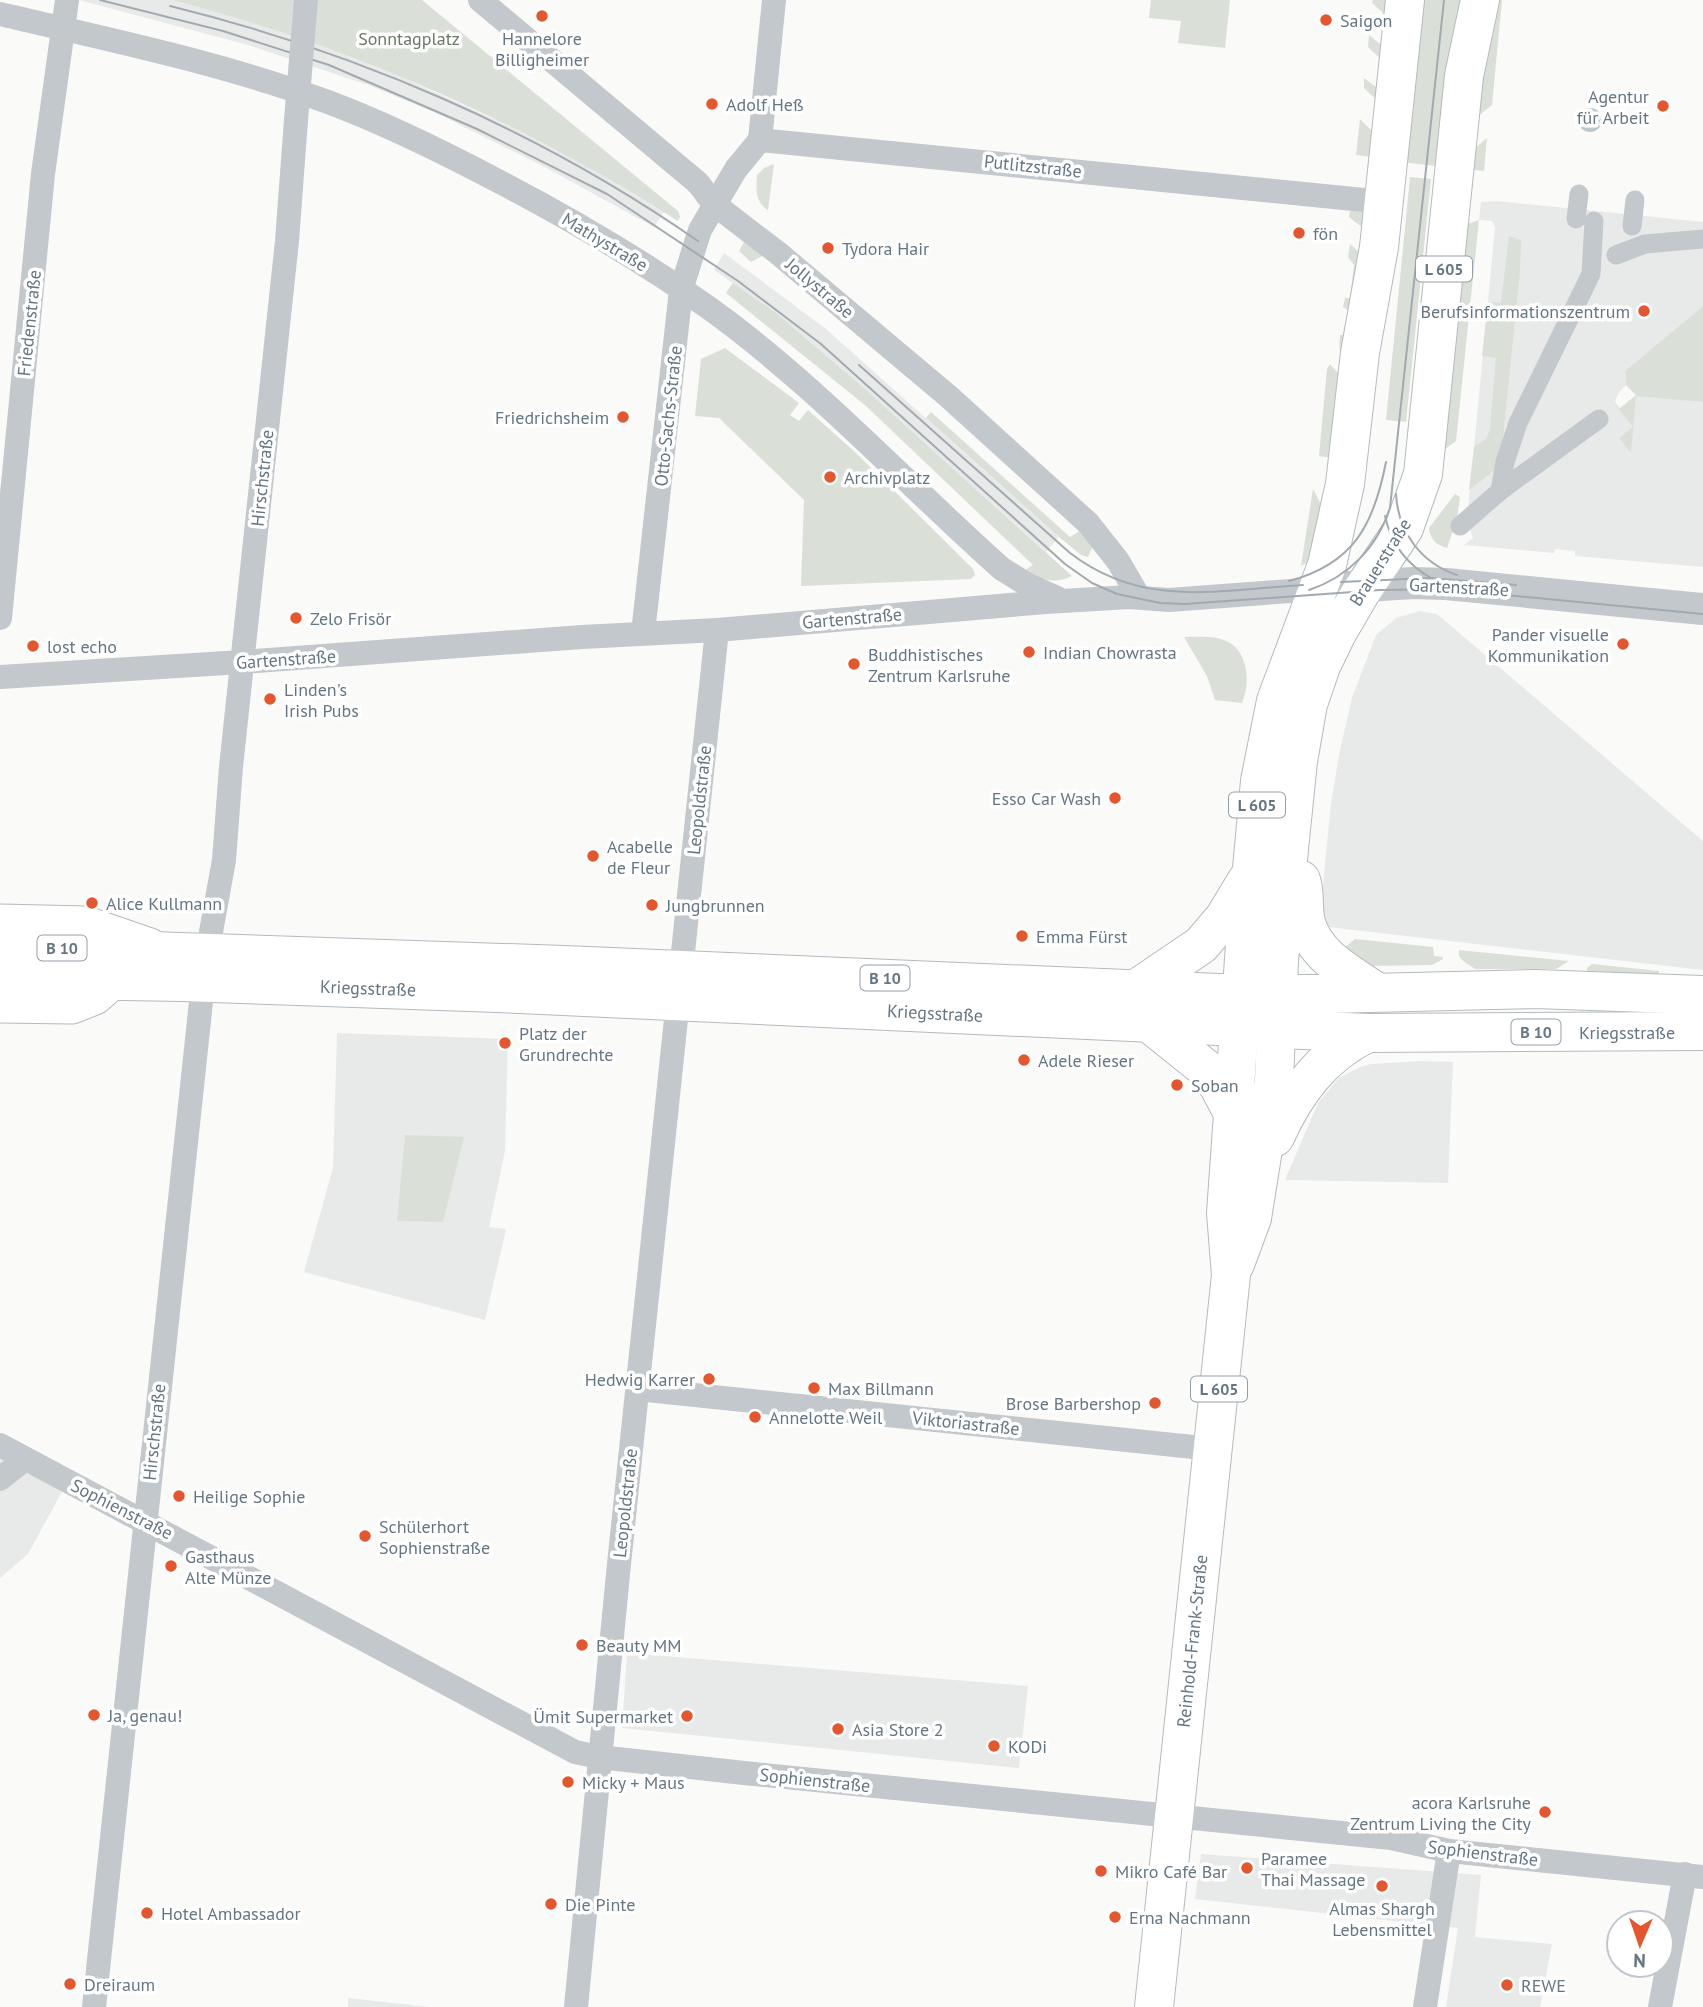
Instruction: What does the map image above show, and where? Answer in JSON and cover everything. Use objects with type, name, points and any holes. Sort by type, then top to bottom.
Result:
[{"type":"main road","name":"L 605","points":[[1259,1011],[1251,872],[1256,811],[1267,738],[1276,701],[1337,530],[1360,354],[1379,247],[1405,0]]},
{"type":"main road","name":"Brauerstraße","points":[[1259,1011],[1289,849],[1298,761],[1308,704],[1329,648],[1365,586],[1404,528],[1423,474],[1463,86],[1480,0]]},
{"type":"main road","points":[[1289,849],[1305,891],[1304,911],[1314,941],[1336,964],[1375,991]]},
{"type":"main road","points":[[1233,1113],[1218,1084],[1205,1068],[1142,1006],[1224,918],[1251,872]]},
{"type":"main road","name":"Kriegsstraße","points":[[0,922],[86,924],[186,968],[680,985],[1259,1011],[1368,1033],[1703,1031]]},
{"type":"main road","name":"B 10","points":[[0,946],[186,968]]},
{"type":"main road","name":"Kriegsstraße","points":[[186,968],[269,955],[680,985]]},
{"type":"main road","name":"B 10","points":[[0,979],[113,981],[186,968]]},
{"type":"main road","points":[[0,1004],[72,1006],[95,997],[113,981]]},
{"type":"main road","name":"Kriegsstraße","points":[[1259,1011],[1375,991],[1535,989],[1703,995]]},
{"type":"main road","name":"Reinhold-Frank-Straße","points":[[1154,2007],[1231,1275],[1226,1213],[1233,1113],[1259,1011]]},
{"type":"main road","name":"Reinhold-Frank-Straße","points":[[1231,1275],[1252,1218],[1274,1080],[1259,1011]]},
{"type":"main road","points":[[1262,1164],[1284,1116],[1312,1076],[1326,1059],[1339,1049],[1368,1033]]},
{"type":"street","points":[[63,29],[67,0]]},
{"type":"street","name":"Hirschstraße","points":[[94,2007],[145,1522],[186,968],[224,860],[242,662],[287,241],[306,0]]},
{"type":"street","name":"Jollystraße","points":[[480,0],[698,183],[714,204],[778,253],[948,396],[1088,523],[1118,561],[1139,597]]},
{"type":"street","points":[[714,204],[736,169],[760,140],[774,0]]},
{"type":"street","name":"Mathystraße","points":[[0,14],[227,70],[329,103],[466,164],[535,200],[621,250],[724,320],[806,387],[1002,569],[1028,586],[1064,601]]},
{"type":"street","name":"Friedenstraße","points":[[0,618],[43,170],[63,29]]},
{"type":"street","name":"Putlitzstraße","points":[[760,140],[1384,202]]},
{"type":"street","points":[[1500,491],[1505,462],[1518,423],[1591,274],[1579,194]]},
{"type":"street","points":[[1632,226],[1635,200]]},
{"type":"street","name":"Otto-Sachs-Straße","points":[[643,634],[681,290],[696,240],[714,204]]},
{"type":"street","points":[[1616,255],[1645,244],[1703,239]]},
{"type":"street","points":[[1460,526],[1500,491],[1599,419]]},
{"type":"street","name":"Gartenstraße","points":[[0,677],[717,630],[1064,601],[1139,597],[1169,600],[1413,583],[1703,609]]},
{"type":"street","name":"Leopoldstraße","points":[[576,2007],[637,1389],[717,630]]},
{"type":"street","name":"Viktoriastraße","points":[[637,1389],[1212,1449]]},
{"type":"street","name":"Sophienstraße","points":[[0,1445],[10,1470],[145,1522],[575,1752],[866,1785],[1391,1838],[1449,1851],[1694,1876]]},
{"type":"street","points":[[1425,2007],[1449,1851]]},
{"type":"street","points":[[1660,2007],[1694,1876]]},
{"type":"shaded area","points":[[79,0],[172,0],[247,19],[339,51],[503,123],[578,161],[664,212],[654,227],[541,165],[438,114],[371,86],[248,45]]},
{"type":"shaded area","points":[[1590,108],[1599,111],[1602,120],[1599,129],[1590,132],[1581,129],[1578,120],[1581,111]]},
{"type":"shaded area","points":[[1497,201],[1703,222],[1703,306],[1625,371],[1626,385],[1615,401],[1633,427],[1636,395],[1703,402],[1703,567],[1575,556],[1575,551],[1555,549],[1554,553],[1464,545],[1473,538],[1467,521],[1495,227],[1492,221],[1479,220],[1481,202]]},
{"type":"shaded area","points":[[724,253],[826,329],[1059,537],[1046,552],[864,388],[775,312],[714,270]]},
{"type":"shaded area","points":[[1419,611],[1437,614],[1703,841],[1703,970],[1319,926],[1331,803],[1352,698],[1376,635],[1396,618]]},
{"type":"shaded area","points":[[337,1033],[508,1039],[505,1151],[489,1227],[506,1229],[485,1320],[304,1272],[333,1168]]},
{"type":"shaded area","points":[[1453,1062],[1448,1183],[1285,1180],[1318,1103],[1339,1078],[1371,1064]]},
{"type":"shaded area","points":[[0,1451],[65,1486],[28,1554],[0,1578]]},
{"type":"shaded area","points":[[627,1653],[1028,1686],[1019,1768],[622,1728]]},
{"type":"shaded area","points":[[1201,1854],[1481,1875],[1475,1937],[1552,1944],[1540,2007],[1446,2007],[1458,1928],[1195,1899]]},
{"type":"shaded area","points":[[348,1998],[430,2007],[348,2007]]},
{"type":"green space","name":"Sonntagplatz","points":[[172,0],[422,0],[678,211],[680,217],[678,221],[558,151],[434,91],[305,40]]},
{"type":"green space","points":[[1151,0],[1230,0],[1225,48],[1178,43],[1181,21],[1149,18]]},
{"type":"green space","points":[[1373,0],[1396,0],[1379,158],[1356,155],[1360,119],[1372,131],[1377,126],[1374,122],[1380,116],[1374,110],[1380,103],[1364,88],[1364,78],[1377,88],[1382,83],[1379,80],[1385,74],[1381,70],[1386,64],[1368,47],[1369,35],[1380,44],[1389,30],[1384,25],[1389,18],[1372,3]]},
{"type":"green space","points":[[1417,0],[1461,0],[1445,167],[1400,162]]},
{"type":"green space","points":[[1491,0],[1502,0],[1492,105],[1469,123]]},
{"type":"green space","points":[[1487,138],[1484,171],[1464,169],[1466,156]]},
{"type":"green space","points":[[774,164],[768,210],[759,199],[757,175]]},
{"type":"green space","points":[[1410,177],[1431,179],[1406,422],[1386,420]]},
{"type":"green space","points":[[1350,211],[1361,211],[1372,226],[1347,361],[1341,353],[1339,343],[1340,335],[1346,335],[1349,311],[1343,307],[1345,298],[1350,298],[1354,265],[1348,257],[1350,244],[1360,253],[1367,242],[1363,238],[1368,232],[1349,217]]},
{"type":"green space","points":[[1479,220],[1456,441],[1437,455],[1465,225]]},
{"type":"green space","points":[[1509,236],[1521,240],[1520,271],[1500,466],[1469,490],[1474,447],[1486,439],[1490,430],[1496,358],[1482,356],[1488,302],[1501,303]]},
{"type":"green space","points":[[746,238],[766,254],[751,262],[739,251]]},
{"type":"green space","points":[[733,283],[775,312],[864,388],[1072,576],[1053,581],[1022,572],[1033,565],[866,406],[726,293]]},
{"type":"green space","points":[[1703,306],[1703,402],[1636,396],[1631,453],[1619,438],[1633,427],[1619,409],[1636,395],[1626,385],[1625,371]]},
{"type":"green space","name":"Archivplatz","points":[[725,348],[799,403],[790,415],[799,421],[808,410],[856,453],[973,569],[975,575],[971,579],[801,586],[804,500],[719,418],[695,416],[701,359]]},
{"type":"green space","points":[[1330,364],[1346,382],[1339,459],[1319,456],[1327,369]]},
{"type":"green space","points":[[931,412],[1070,537],[1083,529],[1094,544],[1088,557],[1081,555],[1059,537],[926,418]]},
{"type":"green space","points":[[1313,489],[1323,508],[1312,560],[1301,566]]},
{"type":"green space","points":[[1455,494],[1460,497],[1457,519],[1447,548],[1434,541],[1429,528]]},
{"type":"green space","points":[[1184,637],[1224,640],[1238,650],[1247,674],[1242,703],[1215,700],[1207,676]]},
{"type":"green space","points":[[1355,939],[1433,947],[1434,956],[1443,959],[1432,965],[1367,966],[1337,954]]},
{"type":"green space","points":[[1459,950],[1569,961],[1556,969],[1475,969],[1463,961]]},
{"type":"green space","points":[[1592,964],[1659,971],[1659,981],[1589,979],[1587,968]]},
{"type":"green space","points":[[405,1135],[464,1137],[443,1222],[397,1221]]},
{"type":"tram line","points":[[100,0],[223,31],[329,65],[477,129],[607,194],[738,281],[821,344],[1065,564],[1092,583],[1117,594],[1160,603],[1185,604],[1380,590],[1442,589],[1703,614]]},
{"type":"tram line","points":[[1309,590],[1336,577],[1359,559],[1377,536],[1390,508],[1444,0]]},
{"type":"tram line","points":[[170,6],[309,47],[445,100],[511,130],[575,164],[698,241]]},
{"type":"tram line","points":[[859,365],[1070,553],[1097,571],[1153,589],[1182,592],[1303,585]]},
{"type":"tram line","points":[[1289,581],[1330,564],[1357,538],[1375,504],[1386,462]]},
{"type":"tram line","points":[[1396,494],[1401,521],[1414,544],[1433,563],[1457,575]]},
{"type":"tram line","points":[[1385,516],[1391,535],[1401,552],[1431,578]]},
{"type":"tram line","points":[[1341,582],[1429,578],[1516,585]]},
{"type":"place","name":"Hannelore Billigheimer","points":[[542,16]]},
{"type":"place","name":"Saigon","points":[[1326,20]]},
{"type":"place","name":"Adolf Heß","points":[[712,104]]},
{"type":"place","name":"Agentur für Arbeit","points":[[1663,106]]},
{"type":"place","name":"fön","points":[[1299,233]]},
{"type":"place","name":"Tydora Hair","points":[[828,248]]},
{"type":"place","name":"Berufsinformationszentrum","points":[[1644,311]]},
{"type":"place","name":"Friedrichsheim","points":[[623,417]]},
{"type":"place","name":"Archivplatz","points":[[830,477]]},
{"type":"place","name":"Zelo Frisör","points":[[296,618]]},
{"type":"place","name":"Pander visuelle Kommunikation","points":[[1623,644]]},
{"type":"place","name":"lost echo","points":[[33,646]]},
{"type":"place","name":"Indian Chowrasta","points":[[1029,652]]},
{"type":"place","name":"Buddhistisches Zentrum Karlsruhe","points":[[854,664]]},
{"type":"place","name":"Linden's Irish Pubs","points":[[270,699]]},
{"type":"place","name":"Esso Car Wash","points":[[1115,798]]},
{"type":"place","name":"Acabelle de Fleur","points":[[593,856]]},
{"type":"place","name":"Alice Kullmann","points":[[92,903]]},
{"type":"place","name":"Jungbrunnen","points":[[652,905]]},
{"type":"place","name":"Emma Fürst","points":[[1022,936]]},
{"type":"place","name":"Platz der Grundrechte","points":[[505,1043]]},
{"type":"place","name":"Adele Rieser","points":[[1024,1060]]},
{"type":"place","name":"Soban","points":[[1177,1085]]},
{"type":"place","name":"Hedwig Karrer","points":[[709,1379]]},
{"type":"place","name":"Max Billmann","points":[[814,1388]]},
{"type":"place","name":"Brose Barbershop","points":[[1155,1403]]},
{"type":"place","name":"Annelotte Weil","points":[[755,1417]]},
{"type":"place","name":"Heilige Sophie","points":[[179,1496]]},
{"type":"place","name":"Schülerhort Sophienstraße","points":[[365,1536]]},
{"type":"place","name":"Gasthaus Alte Münze","points":[[171,1566]]},
{"type":"place","name":"Beauty MM","points":[[582,1645]]},
{"type":"place","name":"Ja, genau!","points":[[94,1715]]},
{"type":"place","name":"Ümit Supermarket","points":[[687,1716]]},
{"type":"place","name":"Asia Store 2","points":[[838,1729]]},
{"type":"place","name":"KODi","points":[[994,1746]]},
{"type":"place","name":"Micky + Maus","points":[[568,1782]]},
{"type":"place","name":"acora Karlsruhe Zentrum Living the City","points":[[1545,1812]]},
{"type":"place","name":"Paramee Thai Massage","points":[[1247,1868]]},
{"type":"place","name":"Mikro Café Bar","points":[[1101,1871]]},
{"type":"place","name":"Almas Shargh Lebensmittel","points":[[1382,1886]]},
{"type":"place","name":"Die Pinte","points":[[551,1904]]},
{"type":"place","name":"Hotel Ambassador","points":[[147,1913]]},
{"type":"place","name":"Erna Nachmann","points":[[1115,1917]]},
{"type":"place","name":"Dreiraum","points":[[70,1984]]},
{"type":"place","name":"REWE","points":[[1507,1985]]}]
